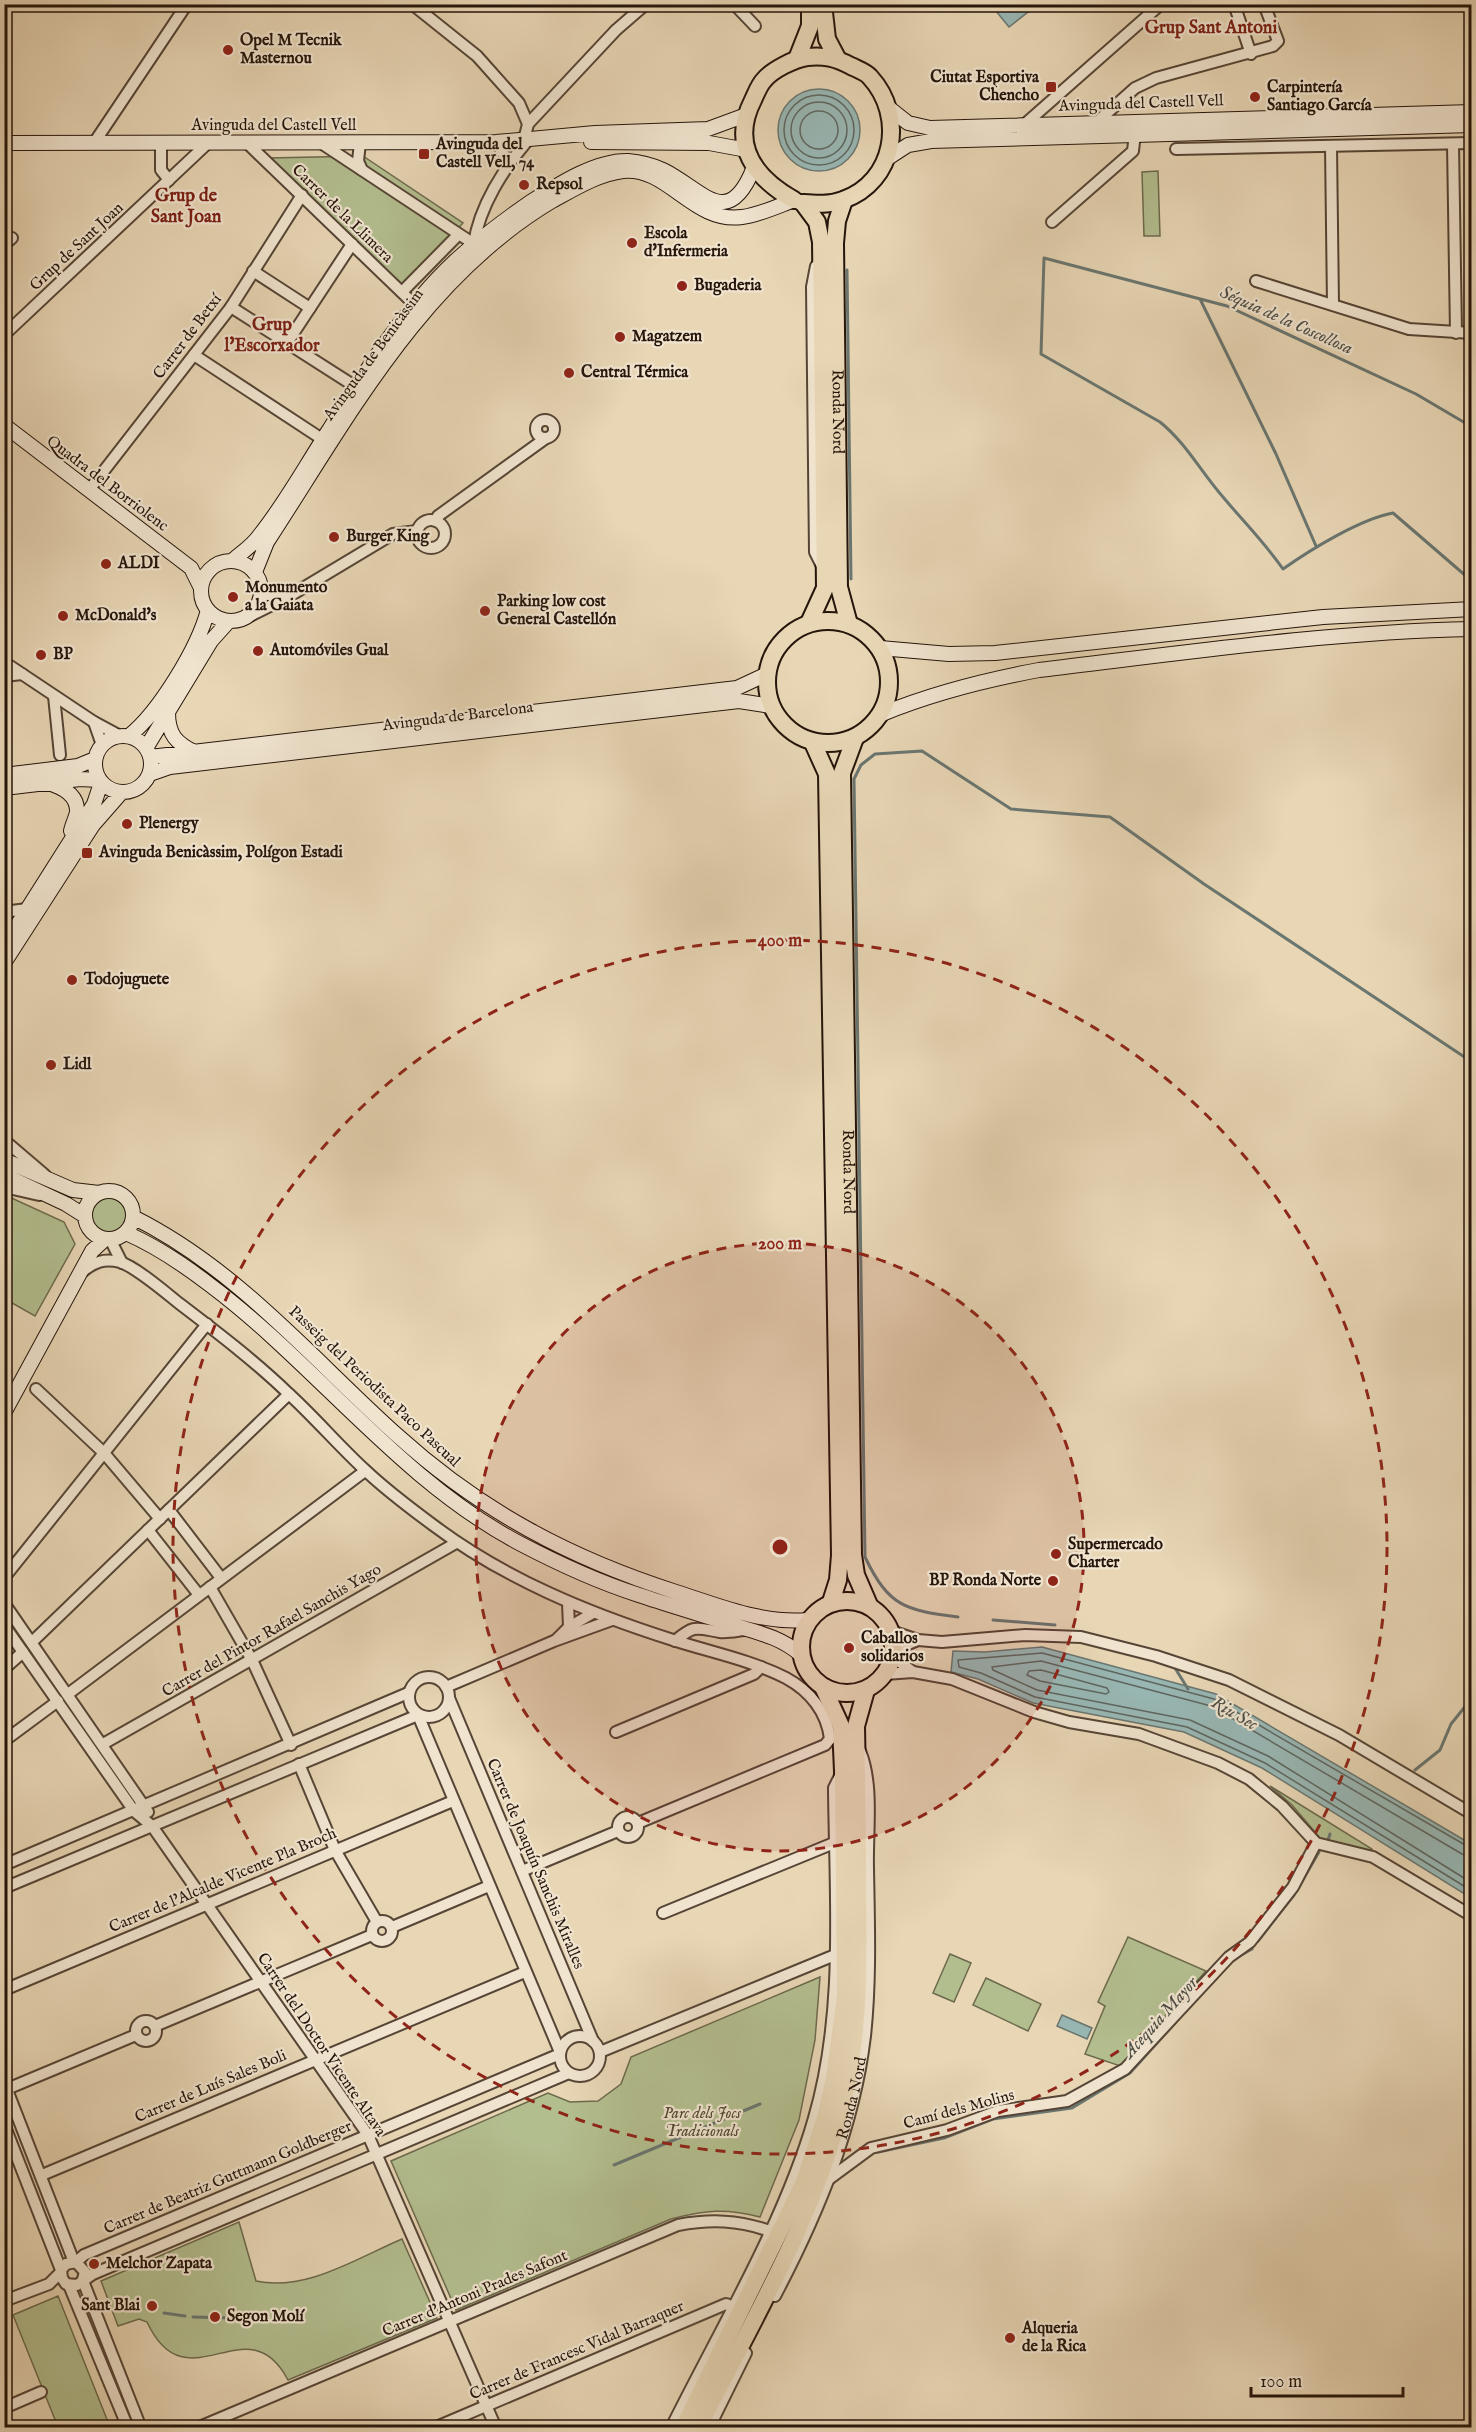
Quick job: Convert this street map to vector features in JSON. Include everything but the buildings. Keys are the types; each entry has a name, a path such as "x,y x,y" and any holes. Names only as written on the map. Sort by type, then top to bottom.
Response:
{"main road":[{"path":"813,5 837,58"},
{"path":"797,59 809,32 813,5"},
{"path":"817,56 837,58 869,76 889,108 893,133 888,158 870,184 844,200 824,205 798,202 771,188 754,167 747,150 746,115 764,80 797,59 817,56"},
{"name":"Avinguda del Castell Vell","path":"889,108 908,123 930,128 1472,112"},
{"name":"Avinguda del Castell Vell","path":"4,143 496,142 595,133 708,129 746,115"},
{"name":"Avinguda del Castell Vell","path":"888,158 908,145 931,141 1135,133 1472,125"},
{"name":"Avinguda del Castell Vell","path":"544,139 556,142 709,142 747,150"},
{"name":"Avinguda de Benicàssim","path":"232,561 259,537 356,387 416,306 452,263 474,244 530,203 605,164 626,161 648,164 665,171 699,196 716,201 732,200 741,194 754,167"},
{"name":"Avinguda de Benicàssim","path":"255,573 267,542 407,332 460,270 481,251 533,213 583,184 625,171 659,179 691,204 713,214 742,218 798,202"},
{"name":"Ronda Nord","path":"844,200 837,221 835,243 836,348 839,588 849,624"},
{"name":"Ronda Nord","path":"798,202 816,222 821,242 825,588 809,623"},
{"name":"Quadra del Borriolenc","path":"4,425 191,568 201,588"},
{"path":"191,568 212,568 232,561 243,564 255,573 261,594 257,608 244,619 228,621 217,618 208,610 202,600 201,588 205,576 212,568"},
{"path":"880,648 950,654 995,654 1323,617 1472,609"},
{"path":"6,942 94,804 100,781 95,759 102,745 146,723 201,636 208,610"},
{"path":"829,620 849,624 864,632 880,648 889,668 890,689 882,714 869,729 855,738 837,744 813,742 799,737 783,724 771,706 767,689 767,674 773,655 786,637 809,623 829,620"},
{"path":"4,788 47,783 100,781 111,790 121,793 137,789 150,774 148,752 168,711 210,641 228,621"},
{"path":"882,714 926,696 992,678 1039,670 1325,637 1403,630 1472,629"},
{"name":"Avinguda de Barcelona","path":"148,752 196,753 737,688 767,674"},
{"name":"Avinguda de Barcelona","path":"150,774 170,767 739,700 771,706"},
{"path":"168,711 168,727 173,738 196,753"},
{"path":"124,736 148,752"},
{"name":"Ronda Nord","path":"855,738 842,773 853,1555 856,1575 869,1605"},
{"name":"Ronda Nord","path":"813,742 827,774 828,786 840,1555 838,1580 831,1602"},
{"path":"4,775 78,766 95,759"},
{"path":"47,783 63,788 74,799 77,813 70,839"},
{"path":"4,963 93,825 121,793"},
{"path":"4,1160 73,1190 99,1193 112,1191 123,1195 131,1205 134,1217 115,1237 92,1251 4,1413"},
{"path":"4,1175 51,1196 85,1216"},
{"path":"92,1251 90,1230 85,1216 88,1202 99,1193"},
{"name":"Passeig del Periodista Paco Pascual","path":"134,1217 195,1255 240,1289 313,1353 431,1465 467,1493 525,1529 573,1554 641,1581 778,1622 808,1620"},
{"path":"90,1230 115,1237"},
{"name":"Passeig del Periodista Paco Pascual","path":"115,1237 186,1267 230,1300 303,1364 386,1446 459,1505 516,1542 566,1567 636,1594 748,1630 774,1636 800,1653"},
{"path":"850,1600 869,1605 883,1616 891,1631 893,1654 885,1674 866,1690 846,1694 823,1687 809,1675 800,1653 801,1635 808,1620 831,1602 850,1600"},
{"name":"Ronda Nord","path":"683,2427 804,2182 825,2118 838,2057 845,1996 843,1771 840,1726 823,1687"},
{"name":"Ronda Nord","path":"698,2427 787,2251 816,2187 846,2088 854,2036 859,1963 856,1726 866,1690"}],"street":[{"path":"94,143 187,4"},
{"path":"321,144 474,244 476,229 506,167 526,140 528,124 519,103 477,56 412,4"},
{"path":"528,124 616,30 646,4"},
{"path":"734,4 755,26"},
{"path":"1025,124 1161,4"},
{"path":"1234,4 1251,54"},
{"path":"1098,122 1135,88 1156,78 1251,54 1273,46 1278,41 1264,4"},
{"path":"1211,131 1212,148"},
{"path":"1052,222 1133,151 1135,133"},
{"path":"161,142 161,170 169,180"},
{"name":"Grup de Sant Joan","path":"4,335 209,142"},
{"path":"496,142 506,167"},
{"name":"Carrer de la Llimera","path":"247,143 416,306"},
{"path":"360,143 358,161 362,170"},
{"path":"1176,149 1472,143"},
{"path":"1453,144 1456,333"},
{"path":"1330,146 1333,305"},
{"name":"Carrer de Betxí","path":"89,490 231,307 302,195"},
{"name":"Avinguda de Benicàssim","path":"402,292 459,236"},
{"path":"287,343 352,244"},
{"path":"253,271 310,308"},
{"path":"1256,281 1409,329 1472,333"},
{"path":"231,307 356,387"},
{"path":"194,355 322,439"},
{"path":"436,521 438,516 528,450 541,436"},
{"path":"436,521 445,533 440,545 425,547 418,541 417,531 421,524 436,521"},
{"path":"244,619 288,597 393,534 417,531"},
{"path":"261,594 288,597"},
{"path":"4,662 94,722 124,736"},
{"path":"4,676 22,674"},
{"path":"54,696 60,755"},
{"path":"94,722 102,745"},
{"path":"4,912 27,909"},
{"path":"4,1140 52,1181"},
{"path":"4,1187 51,1196"},
{"path":"115,1237 122,1263"},
{"path":"79,1275 94,1263 104,1260 122,1263 207,1324 289,1394 365,1471 456,1543 499,1569 593,1613 675,1641 761,1666 788,1679 807,1693 818,1706 829,1726 830,1739 825,1745 638,1823 627,1816 619,1822 618,1831 522,1871"},
{"path":"4,1578 207,1324"},
{"path":"36,1389 104,1453 160,1519"},
{"path":"32,1642 289,1394"},
{"path":"68,1694 365,1471"},
{"path":"169,1510 221,1578"},
{"path":"148,1530 199,1595"},
{"name":"Carrer del Pintor Rafael Sanchis Yago","path":"103,1744 456,1543"},
{"path":"210,1587 252,1660 291,1745"},
{"name":"Carrer del Doctor Vicente Altava","path":"4,1603 146,1806 152,1826"},
{"path":"568,1603 569,1627"},
{"path":"554,1641 569,1627 593,1613"},
{"path":"586,1630 593,1613"},
{"path":"448,1693 554,1641 612,1620"},
{"name":"Carrer del Doctor Vicente Altava","path":"4,1625 134,1811 152,1826 368,2135 496,2427"},
{"name":"Passeig del Periodista Paco Pascual","path":"675,1641 688,1630 698,1627 722,1633 748,1630"},
{"path":"891,1631 918,1640 966,1642 1025,1635 1081,1637 1156,1656 1229,1680 1340,1735 1471,1814"},
{"path":"913,1672 893,1654 918,1640"},
{"path":"4,1670 23,1652"},
{"path":"616,1732 754,1674 761,1666"},
{"path":"885,1674 913,1672 952,1679 1034,1712 1069,1722 1139,1734 1218,1763 1249,1779 1282,1806 1316,1843 1373,1857 1472,1916"},
{"path":"4,1865 291,1745 408,1693 414,1683 425,1677 437,1679 448,1693"},
{"path":"408,1693 410,1706 418,1715 560,2053 561,2065 569,2073 580,2076 591,2073 598,2064 600,2052 593,2041 580,2036 567,2040 560,2053"},
{"path":"4,1888 418,1715 432,1718 444,1711 448,1693"},
{"name":"Carrer de Joaquín Sanchis Miralles","path":"448,1693 593,2041"},
{"path":"4,1741 58,1701"},
{"name":"Ronda Nord","path":"709,2427 796,2256 829,2179 849,2120 858,2079 868,1995 866,1766 856,1742"},
{"path":"299,1764 335,1850 376,1922"},
{"name":"Ronda Nord","path":"670,2427 770,2231 794,2179 815,2117 831,2036 835,1955 834,1788 843,1771"},
{"name":"Carrer de l'Alcalde Vicente Pla Broch","path":"4,1990 453,1800"},
{"path":"663,1913 834,1843"},
{"name":"Camí dels Molins","path":"829,2179 872,2148 947,2130 998,2111 1067,2102 1125,2069 1229,1957 1250,1942 1293,1887 1316,1843"},
{"path":"392,1927 489,1886"},
{"path":"385,1921 392,1927 392,1934 387,1940 379,1941 372,1935 372,1928 376,1922 385,1921"},
{"path":"141,2427 83,2280 85,2272 75,2262 6,2085 136,2035 136,2026 142,2021 151,2022 155,2026 372,1935"},
{"path":"600,2052 835,1955"},
{"name":"Carrer de Luís Sales Boli","path":"42,2175 525,1972"},
{"name":"Carrer de Beatriz Guttmann Goldberger","path":"75,2262 84,2255 560,2053"},
{"path":"49,2283 77,2285 83,2280 569,2073"},
{"path":"4,2124 61,2271 128,2427"},
{"name":"Carrer d'Antoni Prades Safont","path":"197,2427 678,2225 705,2220 736,2221 770,2231"},
{"path":"4,2301 49,2283 66,2264 75,2262"},
{"name":"Carrer de Francesc Vidal Barraquer","path":"434,2427 726,2304 731,2306"},
{"path":"4,2408 41,2392"}],"green space":[{"path":"363,156 463,223 402,287 269,158"},
{"path":"1158,171 1160,236 1144,236 1142,172"},
{"path":"5,1195 64,1222 75,1244 35,1316 5,1299"},
{"path":"109,1198 121,1203 126,1215 121,1227 109,1232 97,1227 92,1215 97,1203"},
{"path":"1270,1786 1372,1849 1371,1852 1321,1839 1292,1805"},
{"path":"1128,1937 1206,1971 1120,2066 1085,2054 1105,2006 1098,2002"},
{"path":"950,1954 971,1963 954,2002 933,1993"},
{"name":"Parc dels Jocs Tradicionals","path":"820,1977 815,2040 799,2120 760,2217 737,2212 716,2211 671,2219 456,2310 391,2161 548,2093 570,2102 598,2101 621,2084 631,2057"},
{"path":"986,1978 1041,2004 1028,2031 973,2005"},
{"path":"239,2222 256,2281 275,2283 312,2278 349,2264 402,2239 437,2318 288,2380 272,2359 254,2350 236,2350 198,2358 180,2356 163,2346 147,2322 139,2319 118,2326 101,2281"},
{"path":"58,2296 110,2427 58,2427 13,2315"}],"water":[{"path":"991,5 1037,5 1009,27"},
{"path":"811,89 827,89 842,96 853,107 860,122 857,146 848,159 827,171 811,171 796,164 785,153 778,138 778,122 785,107 796,96"},
{"name":"Riu Sec","path":"1042,1647 1216,1694 1471,1844 1471,1898 1262,1768 1184,1732 1033,1703 978,1679 951,1672 953,1651 985,1652"},
{"path":"1062,2015 1092,2028 1087,2039 1057,2026"}],"waterway":[{"name":"Séquia de la Coscollosa","path":"1466,576 1393,513 1351,528 1283,569 1186,448 1160,422 1041,354 1044,258 1227,306 1416,394 1472,427"},
{"path":"847,270 851,579"},
{"path":"1200,299 1276,454 1316,546"},
{"path":"958,1617 924,1612 901,1603 882,1586 865,1557 854,779 861,765 875,754 922,751 1011,809 1110,817 1204,884 1472,1062"},
{"path":"993,1620 1055,1625"},
{"path":"1175,1668 1188,1689"},
{"name":"Acequia Mayor","path":"1415,1770 1440,1750 1451,1724 1472,1698"},
{"name":"Acequia Mayor","path":"1328,1840 1330,1834"},
{"name":"Acequia Mayor","path":"1258,1941 1294,1895 1319,1852"},
{"name":"Acequia Mayor","path":"1234,1959 1252,1949"},
{"name":"Acequia Mayor","path":"878,2152 944,2138 993,2119 1072,2108 1130,2073 1175,2023"},
{"path":"614,2165 760,2104"},
{"path":"164,2313 185,2316"},
{"path":"193,2317 230,2318"}],"place":[{"name":"Opel M Tecnik Masternou","path":"228,50"},
{"name":"Ciutat Esportiva Chencho","path":"1051,87"},
{"name":"Carpintería Santiago García","path":"1255,97"},
{"name":"Avinguda del Castell Vell, 74","path":"424,154"},
{"name":"Repsol","path":"524,185"},
{"name":"Escola d'Infermeria","path":"632,243"},
{"name":"Bugaderia","path":"682,286"},
{"name":"Magatzem","path":"620,337"},
{"name":"Central Térmica","path":"569,373"},
{"name":"Burger King","path":"334,537"},
{"name":"ALDI","path":"106,564"},
{"name":"Monumento a la Gaiata","path":"233,597"},
{"name":"Parking low cost General Castellón","path":"485,611"},
{"name":"McDonald's","path":"63,616"},
{"name":"Automóviles Gual","path":"258,651"},
{"name":"BP","path":"41,655"},
{"name":"Plenergy","path":"127,824"},
{"name":"Avinguda Benicàssim, Polígon Estadi","path":"87,853"},
{"name":"Todojuguete","path":"72,980"},
{"name":"Lidl","path":"51,1065"},
{"name":"Supermercado Charter","path":"1056,1554"},
{"name":"BP Ronda Norte","path":"1053,1581"},
{"name":"Caballos solidarios","path":"849,1648"},
{"name":"Melchor Zapata","path":"94,2264"},
{"name":"Sant Blai","path":"152,2306"},
{"name":"Segon Molí","path":"215,2317"},
{"name":"Alqueria de la Rica","path":"1010,2338"}],"district":[{"name":"Grup Sant Antoni","path":"1211,28"},
{"name":"Grup de Sant Joan","path":"186,206"},
{"name":"Grup l'Escorxador","path":"272,335"}]}
